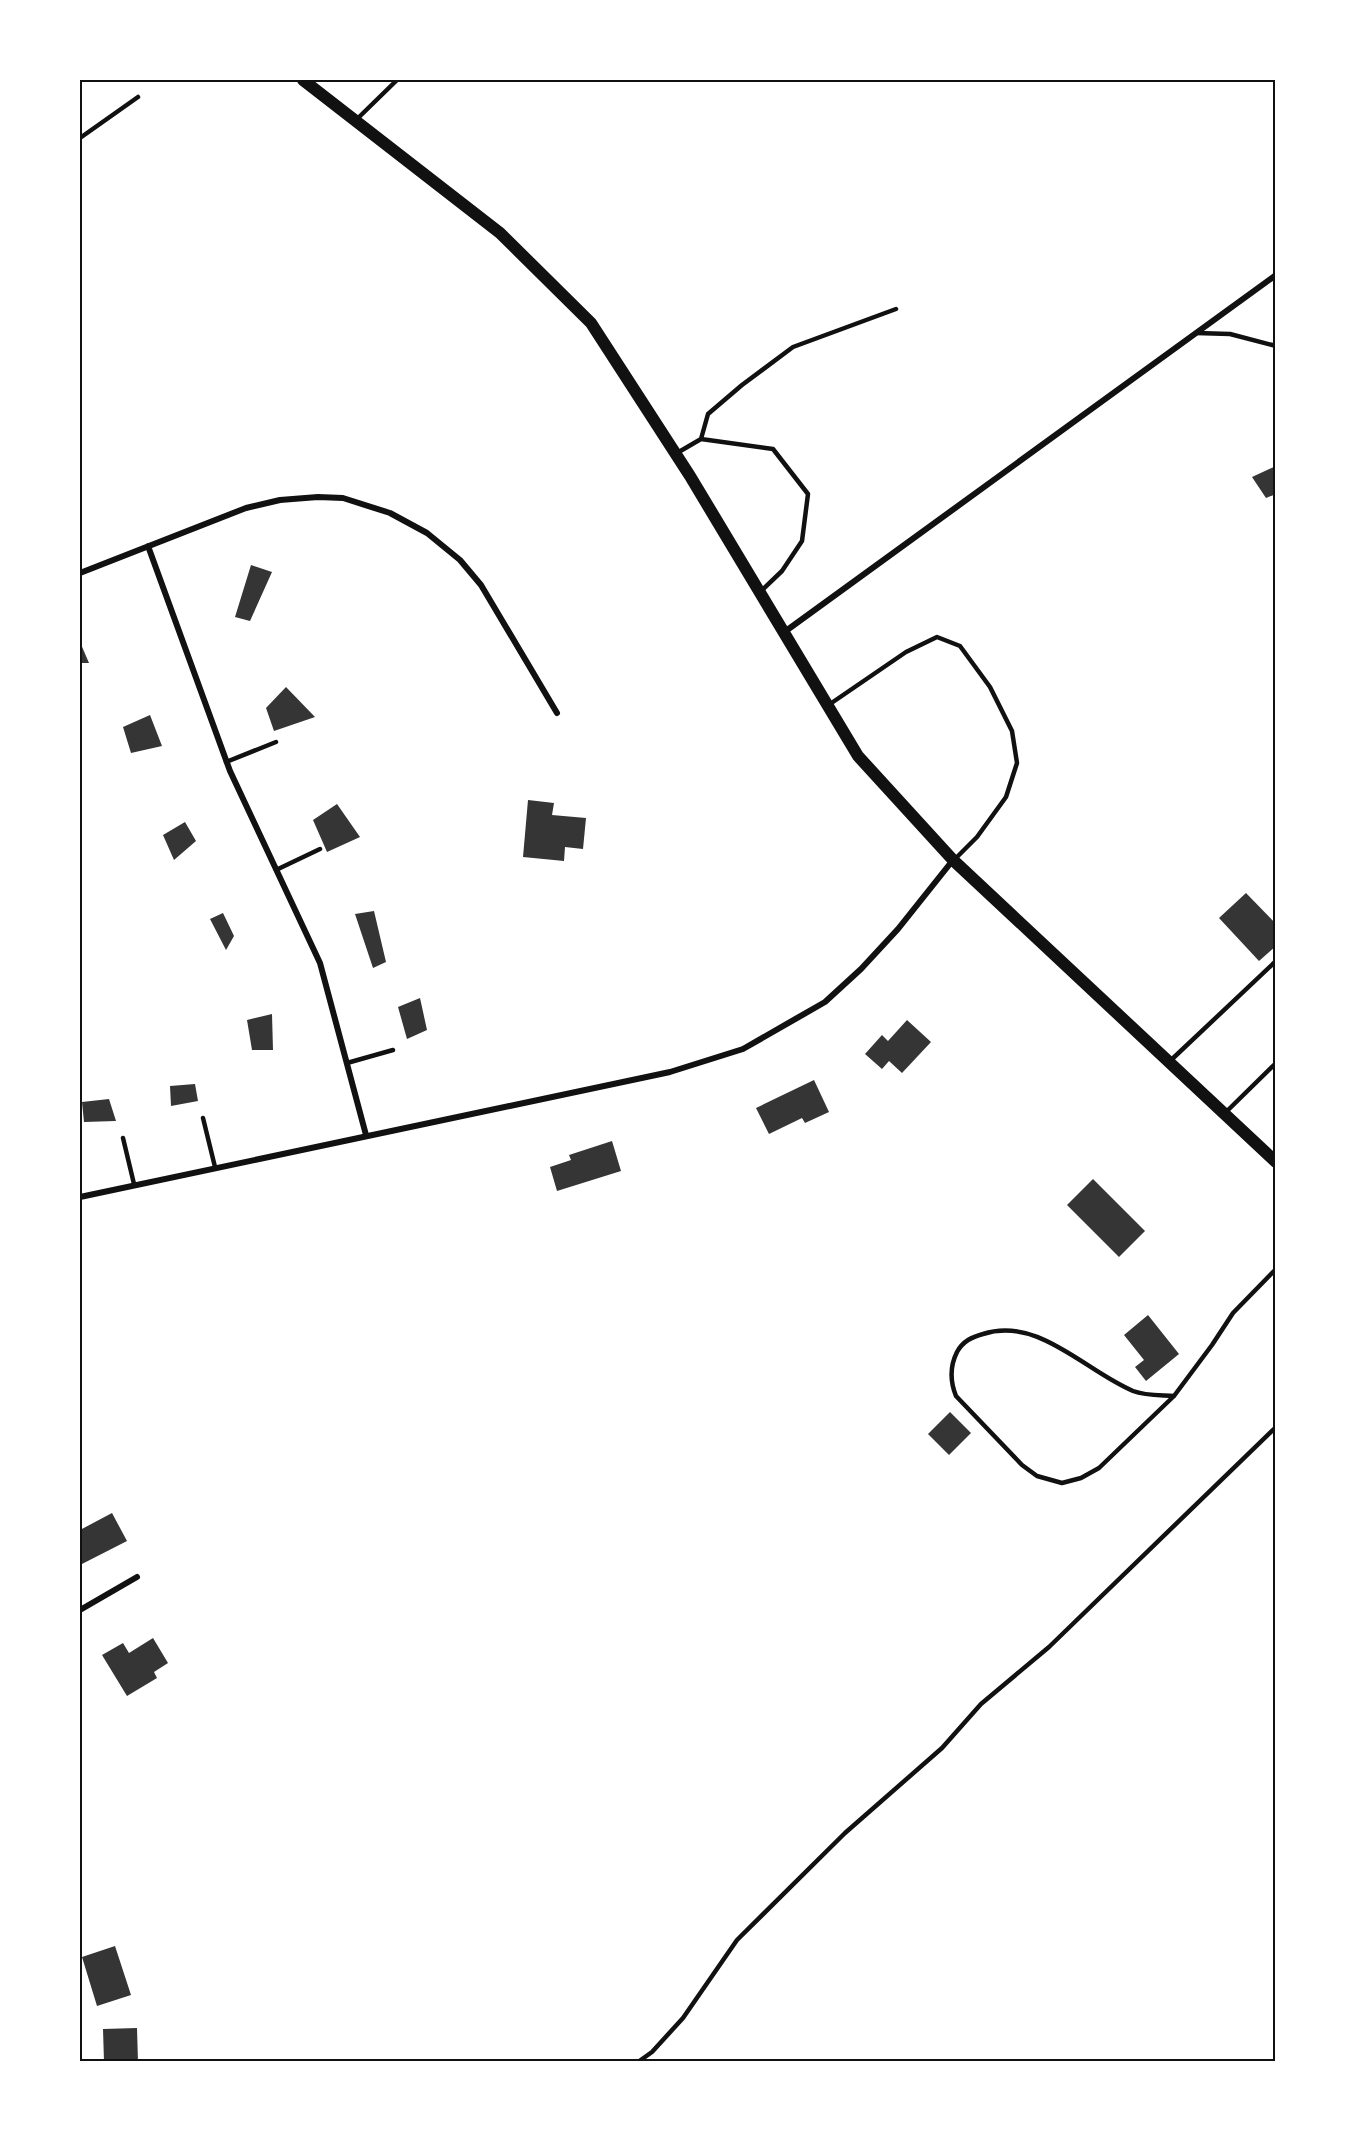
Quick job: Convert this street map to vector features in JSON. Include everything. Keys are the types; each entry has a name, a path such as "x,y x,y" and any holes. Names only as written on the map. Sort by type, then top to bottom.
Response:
{"main road":[{"path":"303,80 500,233 591,323 675,454 858,756 953,861 1275,1162"}],"street":[{"path":"783,633 1275,275"},
{"path":"80,573 246,508 280,500 343,498 390,513 428,533 460,560 481,585 557,714"},
{"path":"148,546 226,762 320,963 366,1135"},
{"path":"80,1197 366,1135 565,1096 670,1072 743,1049 825,1002 861,969 898,929 953,861"},
{"path":"80,1610 137,1577"}],"lane":[{"path":"356,121 397,80"},
{"path":"80,138 138,97"},
{"path":"700,439 708,414 793,347 896,309"},
{"path":"1196,333 1230,334 1275,346"},
{"path":"675,454 700,439 773,449 808,494 802,541 782,571 759,593"},
{"path":"827,705 906,652 937,637 960,646 990,687 1012,731 1017,763 1006,797 978,837 953,861"},
{"path":"226,762 276,742"},
{"path":"276,870 320,849"},
{"path":"1169,1063 1275,961"},
{"path":"347,1063 393,1050"},
{"path":"1224,1114 1275,1063"},
{"path":"202,1118 215,1167"},
{"path":"123,1138 134,1184"},
{"path":"1174,1396 1136,1392 1094,1370 1065,1350 1041,1338 1013,1329 992,1331 970,1338 960,1347 951,1370 952,1386 956,1396 1022,1466 1037,1476 1062,1483 1081,1478 1099,1468 1174,1396 1233,1313 1275,1269"},
{"path":"638,2061 652,2052 683,2018 736,1940 844,1833 942,1748 981,1704 1049,1647 1275,1427"}],"building":[{"path":"1276,466 1276,494 1266,498 1252,477"},
{"path":"251,565 272,572 250,621 235,617"},
{"path":"80,642 89,663 80,663"},
{"path":"286,687 315,717 274,731 266,708"},
{"path":"150,715 162,746 131,753 123,727"},
{"path":"528,800 554,803 552,815 586,818 583,849 565,847 564,861 523,857"},
{"path":"337,804 360,837 327,852 313,820"},
{"path":"185,822 196,841 174,860 163,835"},
{"path":"1246,893 1276,924 1276,946 1259,961 1219,918"},
{"path":"374,911 386,962 373,968 355,914"},
{"path":"223,913 234,936 226,950 210,919"},
{"path":"420,998 427,1030 407,1039 398,1007"},
{"path":"272,1014 273,1050 252,1050 247,1020"},
{"path":"907,1020 931,1042 902,1073 889,1061 882,1069 865,1054 882,1035 888,1041"},
{"path":"814,1080 829,1112 805,1123 802,1118 769,1134 756,1108"},
{"path":"195,1084 198,1101 171,1106 170,1086"},
{"path":"109,1099 116,1121 84,1122 82,1102"},
{"path":"612,1141 621,1171 557,1191 550,1167 571,1160 569,1155"},
{"path":"1093,1179 1145,1231 1119,1257 1067,1205"},
{"path":"1148,1315 1179,1354 1146,1381 1135,1367 1144,1360 1124,1335"},
{"path":"950,1412 971,1433 949,1455 928,1434"},
{"path":"112,1513 127,1541 80,1565 80,1530"},
{"path":"153,1638 168,1663 154,1672 157,1678 127,1696 102,1655 123,1643 129,1653"},
{"path":"115,1946 131,1995 97,2006 82,1957"},
{"path":"137,2028 138,2062 104,2062 103,2029"}]}
